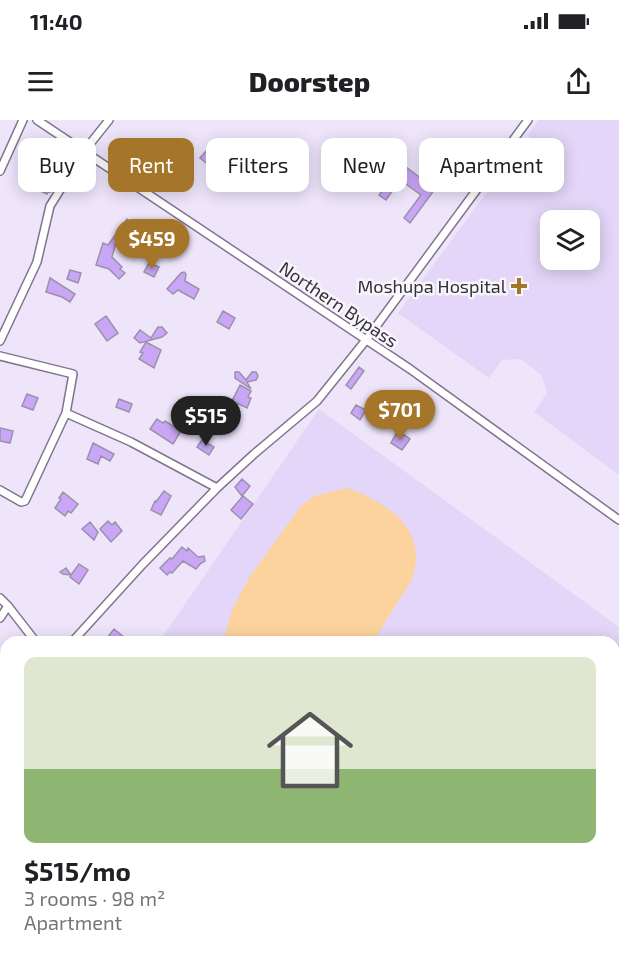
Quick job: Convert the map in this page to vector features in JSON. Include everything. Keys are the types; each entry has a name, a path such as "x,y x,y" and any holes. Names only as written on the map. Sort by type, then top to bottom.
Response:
{"street":[{"path":"0,171 23,120"},
{"name":"Northern Bypass","path":"37,120 66,138"},
{"path":"95,138 109,120"},
{"path":"77,636 217,488 254,454 312,407 366,340 528,120"},
{"name":"Northern Bypass","path":"96,157 410,369 619,520"},
{"path":"0,341 37,262 50,206 59,192"},
{"path":"0,356 73,374 66,413 25,501 21,502 0,490"},
{"path":"66,413 131,442 217,488"},
{"path":"0,598 31,636"},
{"path":"0,618 8,606"}],"shaded area":[{"name":"Moshupa Hospital","path":"539,120 619,120 619,475 534,412 547,393 542,376 521,359 502,360 489,378 398,313 487,192 564,192 564,138 530,138 528,134"},
{"path":"319,409 619,627 619,636 163,636"},
{"path":"347,488 390,510 409,532 415,546 416,561 411,581 377,636 225,636 232,610 249,578 301,506 314,496"}],"building":[{"path":"206,151 206,163 200,158"},
{"path":"407,168 419,177 419,192 433,192 410,223 404,218 421,195 407,185"},
{"path":"381,192 392,192 386,200 379,195"},
{"path":"127,219 138,228 135,232 138,234 131,244 127,241 122,248 116,243 112,257 125,273 119,279 109,269 96,265 103,243 108,245"},
{"path":"149,263 159,267 154,277 144,272"},
{"path":"70,270 81,273 78,283 67,279"},
{"path":"184,272 185,281 199,289 194,299 178,290 173,294 167,289"},
{"path":"50,278 75,294 70,302 46,292"},
{"path":"223,311 235,318 229,329 217,322"},
{"path":"106,316 118,333 107,341 95,324"},
{"path":"158,327 162,327 167,333 162,337 140,343 134,338 140,330 151,338"},
{"path":"146,342 161,350 154,368 139,359"},
{"path":"359,367 364,371 351,389 346,385"},
{"path":"235,372 239,372 246,380 252,372 256,372 258,376 256,380 247,382 251,389 235,378"},
{"path":"240,385 251,391 247,408 232,401"},
{"path":"27,394 38,398 33,410 22,406"},
{"path":"119,399 132,404 129,412 116,407"},
{"path":"356,405 366,410 360,420 351,413"},
{"path":"157,419 181,431 173,444 150,429"},
{"path":"0,428 13,431 10,443 0,441"},
{"path":"396,434 401,438 403,434 410,439 402,450 391,443"},
{"path":"202,440 214,447 209,455 197,447"},
{"path":"93,443 114,454 110,461 101,456 98,464 87,459"},
{"path":"242,479 250,486 242,496 235,487"},
{"path":"164,491 171,496 161,515 151,510"},
{"path":"63,492 78,504 71,513 68,511 65,516 55,508"},
{"path":"243,496 253,504 241,519 231,510"},
{"path":"108,521 112,525 115,522 122,531 111,542 100,529"},
{"path":"90,522 98,532 94,540 82,529"},
{"path":"182,547 187,551 188,548 198,557 204,556 205,561 196,569 183,561 167,575 160,568"},
{"path":"79,564 88,570 79,584 70,577"},
{"path":"66,568 71,575 63,574 60,572"},
{"path":"114,629 123,636 109,636"}],"place":[{"name":"Moshupa Hospital","path":"519,286"}]}
